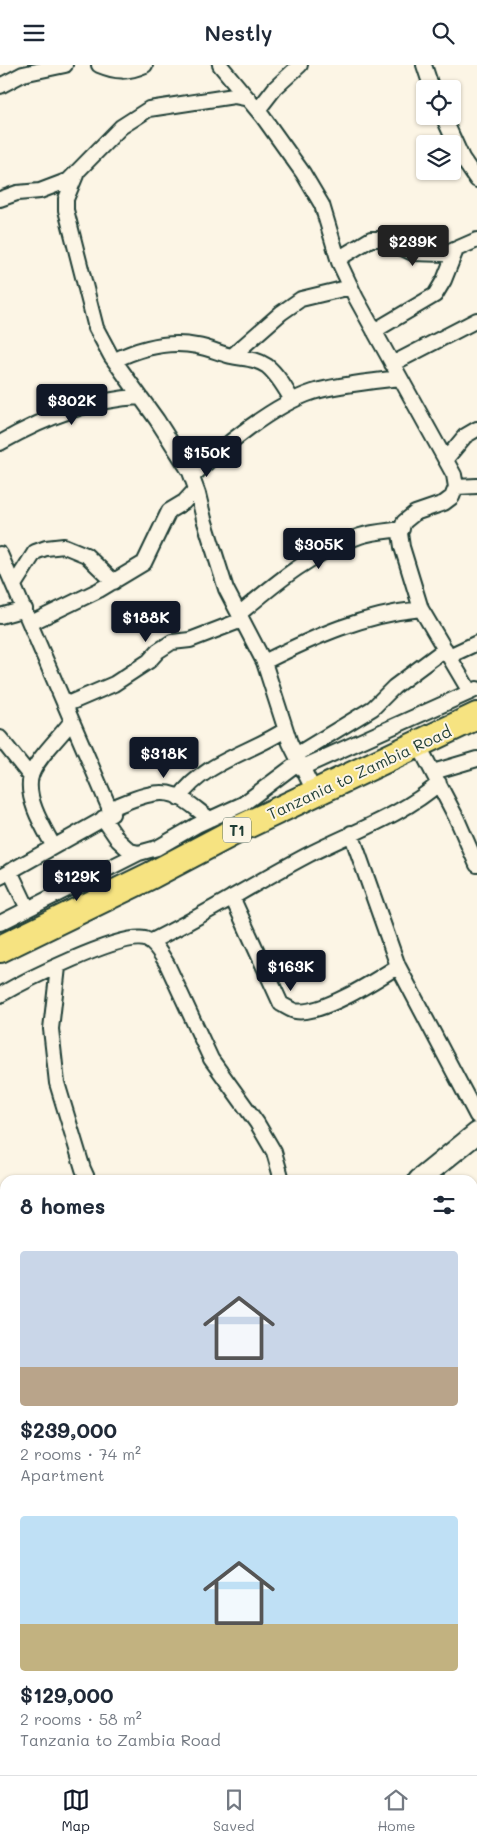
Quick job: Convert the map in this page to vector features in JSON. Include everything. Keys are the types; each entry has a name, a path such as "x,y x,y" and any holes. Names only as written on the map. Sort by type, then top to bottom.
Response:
{"highway":[{"name":"Tanzania to Zambia Road","path":"0,949 418,744 475,699"}],"street":[{"path":"0,86 23,74 65,65"},
{"path":"98,65 116,72 127,71 145,65"},
{"path":"220,65 254,105 303,173 322,205 338,259 351,287 400,379 446,459 454,475 456,487 452,497 444,503 415,513 404,522 402,547 421,609 475,699 298,762"},
{"path":"254,105 300,65"},
{"path":"424,65 429,80"},
{"path":"254,105 234,96 149,109 121,127 76,175 66,199 66,211 96,328 114,360 140,397 194,483 226,589 264,662 284,730 298,762 315,793"},
{"path":"447,125 462,157 476,175"},
{"path":"2,196 40,191 76,175"},
{"path":"338,259 371,239 383,239 413,253 445,254 477,240"},
{"path":"374,331 434,295 444,280 456,250"},
{"path":"232,356 281,313 302,299 351,287"},
{"path":"392,364 477,320"},
{"path":"114,360 141,350 167,344 196,346 232,356 254,358 268,367 279,379 292,400"},
{"path":"31,623 114,582 144,563 169,511 184,502 194,483 234,439 292,400 315,391 400,379"},
{"path":"0,443 18,433 82,407 118,397 140,397"},
{"path":"446,459 465,436 477,429"},
{"path":"456,487 477,486"},
{"path":"65,705 114,684 149,661 158,651 172,642 190,640 241,617 282,578 322,551 361,535 402,529"},
{"path":"14,585 34,552 46,548 64,546 86,555 114,582"},
{"path":"0,554 65,705 118,840 130,851 139,853"},
{"path":"0,630 1,616 25,609"},
{"path":"264,662 314,637 372,616 421,609"},
{"path":"0,923 139,853 157,848 243,803 374,708 394,687 447,653 477,643"},
{"path":"53,845 40,823 33,802 31,777 35,768 71,723"},
{"path":"179,798 196,777 284,730"},
{"path":"0,738 31,777"},
{"path":"418,744 475,857"},
{"path":"150,942 351,833 404,808 426,795 436,778 477,759"},
{"path":"28,909 5,874 106,813 161,793 179,798 210,819"},
{"path":"351,833 398,966 477,1116"},
{"path":"232,897 281,1004 295,1011 308,1011 362,989 398,966"},
{"path":"0,995 29,978 133,938 150,942 159,950 167,965 211,1059 257,1123 274,1152 281,1175"},
{"path":"58,967 51,1029 57,1083 86,1175"},
{"path":"425,1175 477,1133"}]}
